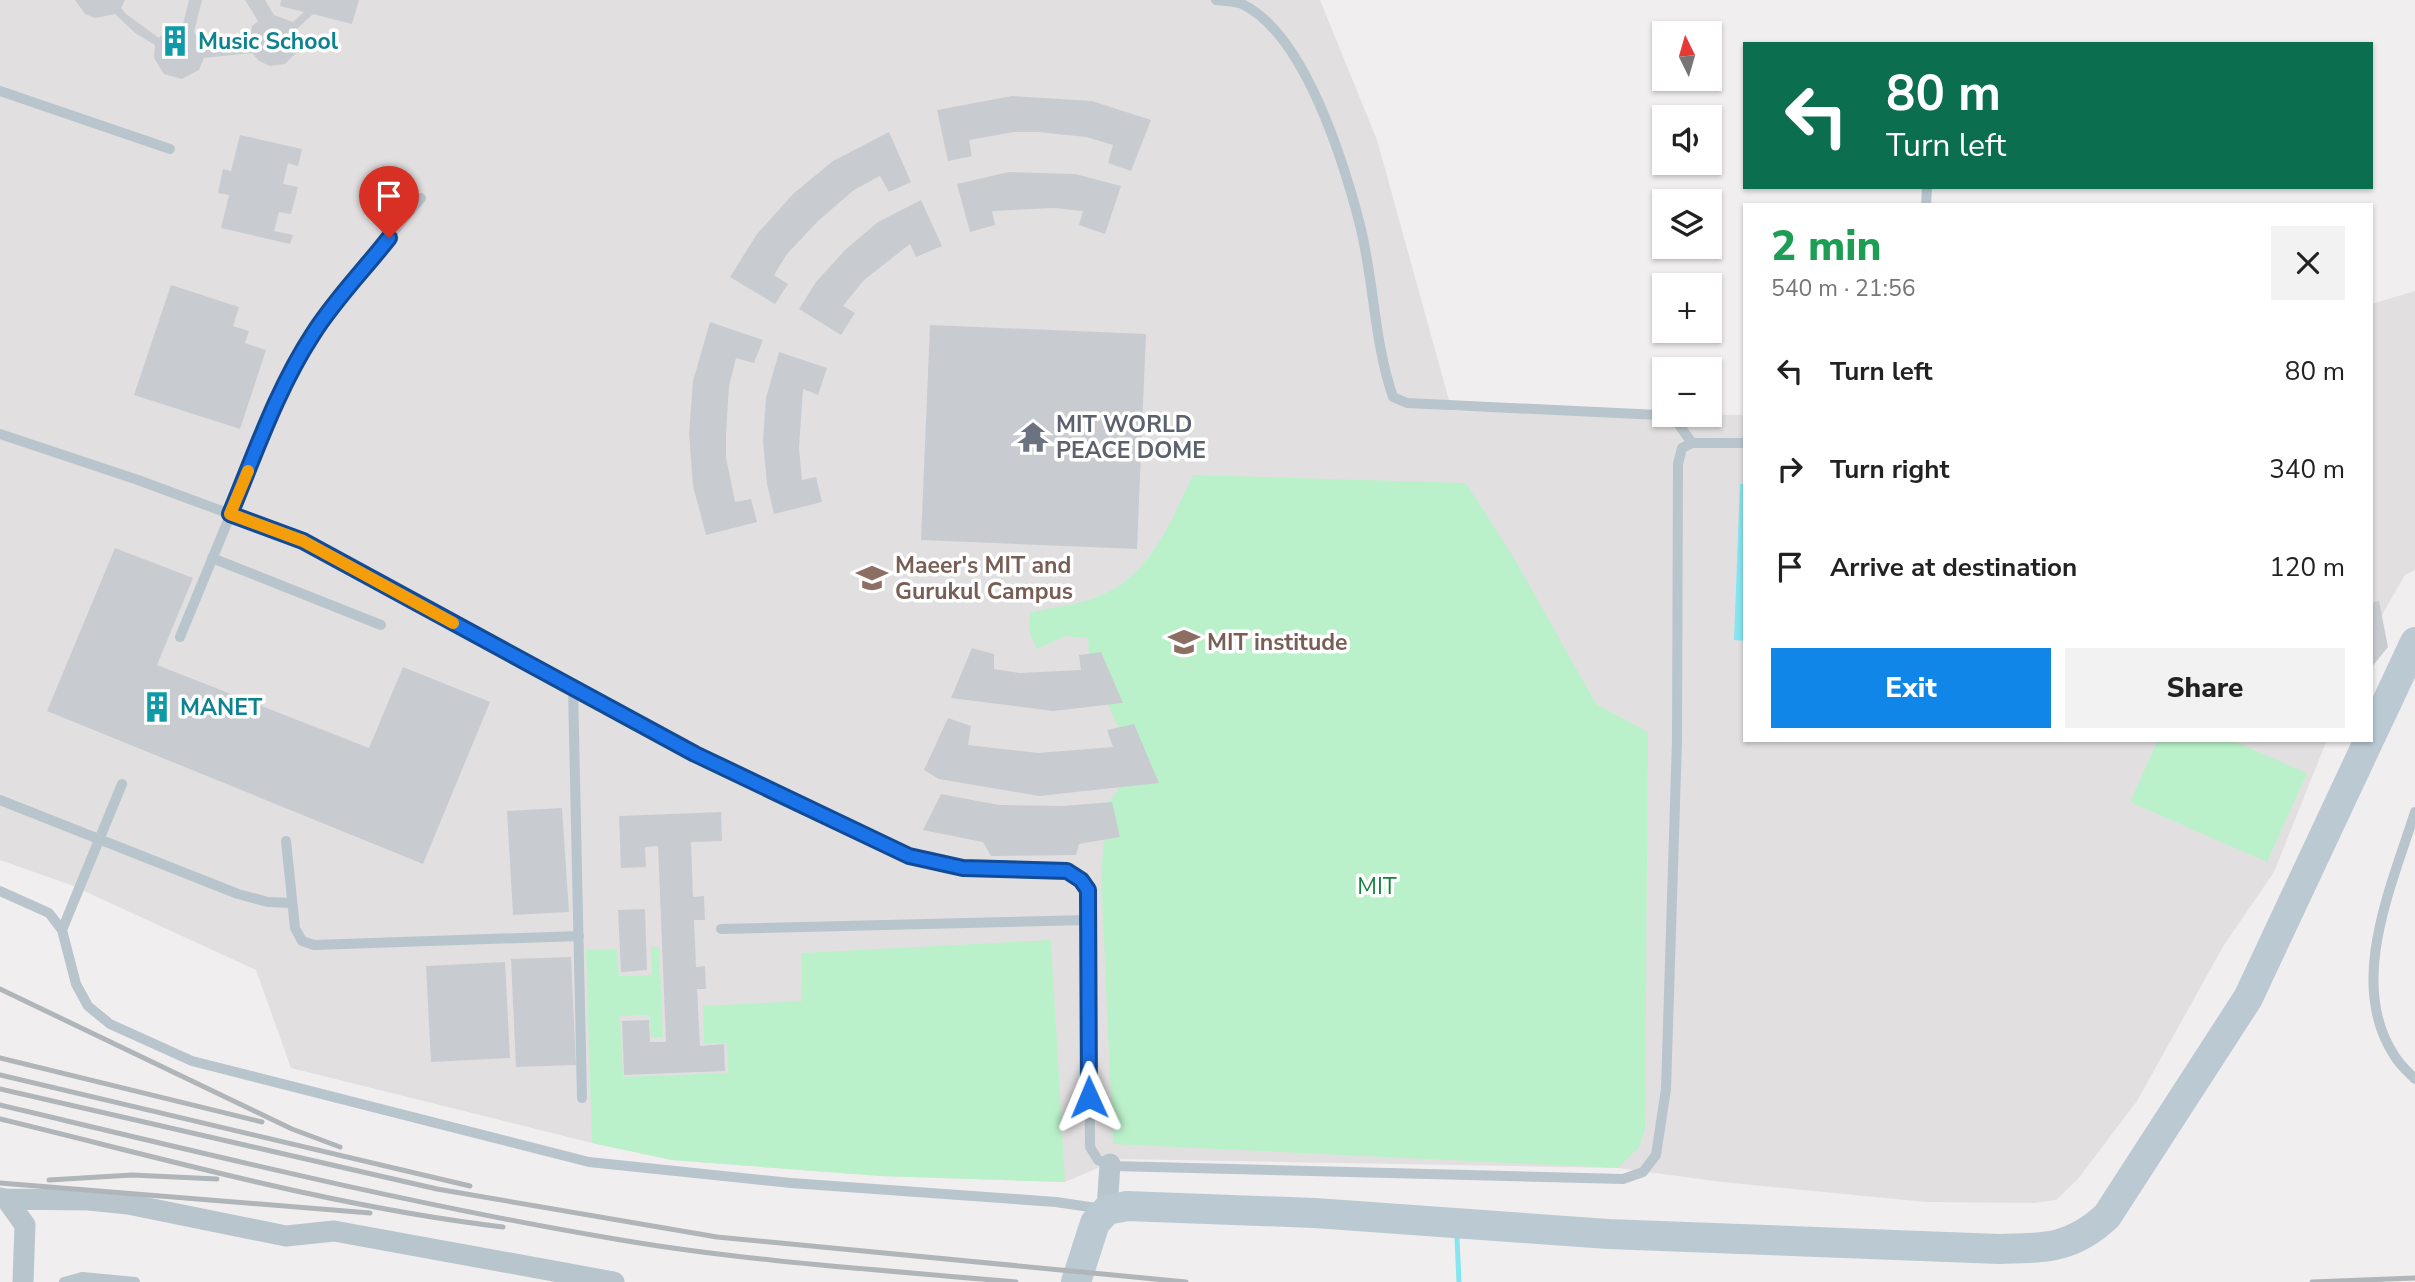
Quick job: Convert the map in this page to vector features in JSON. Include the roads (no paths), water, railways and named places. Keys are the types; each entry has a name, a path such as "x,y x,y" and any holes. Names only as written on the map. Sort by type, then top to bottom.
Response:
{"street":[{"path":"2373,732 2415,642"},
{"path":"1076,1282 1095,1223 1107,1210 1127,1206 1174,1205 1608,1234 1999,1249 2048,1248 2071,1242 2093,1229 2107,1216 2248,998 2368,742"},
{"path":"1107,1210 1110,1164"},
{"path":"3,1198 25,1225 23,1282"},
{"path":"3,1198 89,1200 128,1204 286,1236 334,1231 614,1282"}],"lane":[{"path":"1216,0 1242,4 1268,25 1286,45 1325,113 1360,225 1394,397 1407,403 1660,415 1677,422 1692,443"},
{"path":"0,91 170,149"},
{"path":"180,637 274,410 311,337 332,306 421,198"},
{"path":"0,434 303,541 695,754 909,856 963,868 1067,871 1081,880 1088,890 1090,1147 1098,1160 1110,1164 1623,1179 1643,1172 1656,1155 1666,1089 1677,740 1678,464 1682,448 1692,443 1743,443"},
{"path":"212,558 382,625"},
{"path":"573,688 582,1098"},
{"path":"62,930 122,784"},
{"path":"0,800 238,894 268,902 292,903"},
{"path":"2415,812 2387,901 2372,971 2376,1013 2393,1055 2415,1079"},
{"path":"286,841 295,928 302,942 314,945 579,936"},
{"path":"0,891 49,913 62,930 76,984 88,1006 110,1024 192,1061 350,1104 589,1163 791,1183 1056,1202 1107,1210"},
{"path":"721,929 1088,920"},
{"path":"64,1282 82,1278 135,1282"}],"water":[{"path":"1740,484 1743,484 1743,641 1734,640"}],"waterway":[{"path":"1457,1238 1459,1282"}],"railway":[{"path":"0,989 292,1129 340,1147"},
{"path":"0,1058 262,1122"},
{"path":"0,1075 470,1186"},
{"path":"0,1089 437,1189 717,1237 1186,1282"},
{"path":"0,1105 387,1195 621,1240 769,1260 1016,1282"},
{"path":"0,1119 313,1195 503,1227"},
{"path":"49,1180 132,1175 217,1179"},
{"path":"0,1183 370,1213"},
{"path":"2312,1282 2415,1278"}],"place":[{"name":"Music School","path":"175,41"},
{"name":"MIT WORLD PEACE DOME","path":"1033,437"},
{"name":"Maeer's MIT and Gurukul Campus","path":"872,578"},
{"name":"MIT institude","path":"1184,642"},
{"name":"MANET","path":"157,707"}],"park label":[{"name":"MIT","path":"1377,886"}]}
